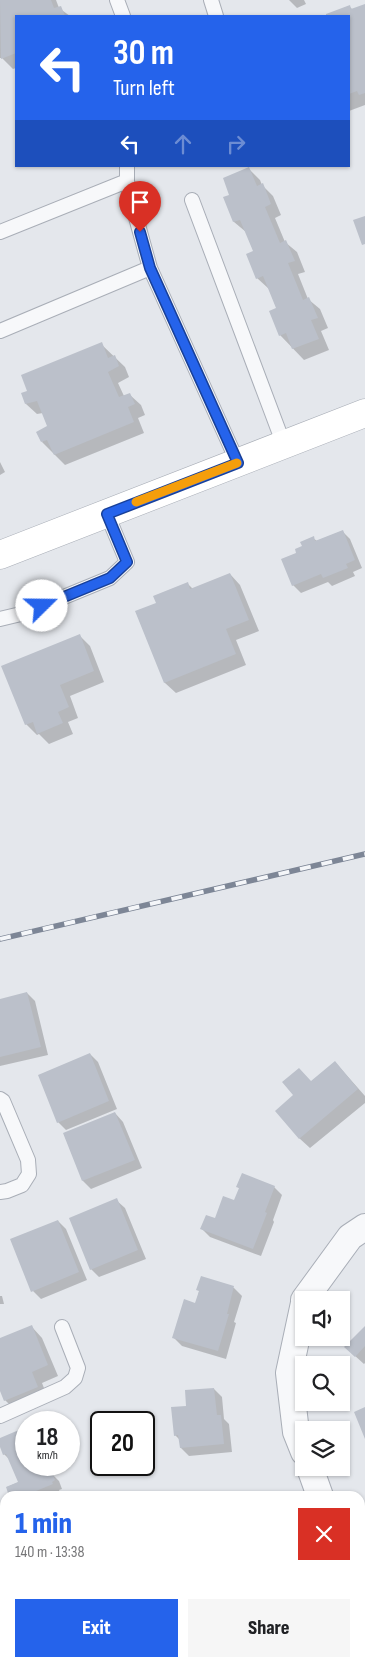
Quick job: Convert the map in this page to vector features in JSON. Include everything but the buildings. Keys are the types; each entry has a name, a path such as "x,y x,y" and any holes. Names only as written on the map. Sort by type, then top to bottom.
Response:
{"street":[{"path":"0,555 365,413"},
{"path":"312,1291 350,1237 365,1227"},
{"path":"295,1345 289,1373 295,1424"},
{"path":"313,1476 318,1491"}],"lane":[{"path":"117,0 123,15"},
{"path":"211,0 216,15"},
{"path":"127,167 127,181 150,268 238,463"},
{"path":"0,232 127,181"},
{"path":"192,200 284,445"},
{"path":"0,331 150,268"},
{"path":"0,620 25,613 110,578 127,562 107,514"},
{"path":"0,1099 3,1101 28,1160 29,1174 22,1185 0,1192"},
{"path":"0,1416 65,1387 75,1378 78,1368 62,1327"}],"railway":[{"path":"0,939 365,854"}],"slow traffic":[{"path":"136,502 237,463"}],"route":[{"path":"42,606 110,578 127,562 107,514 238,463 150,268 140,232"}]}
